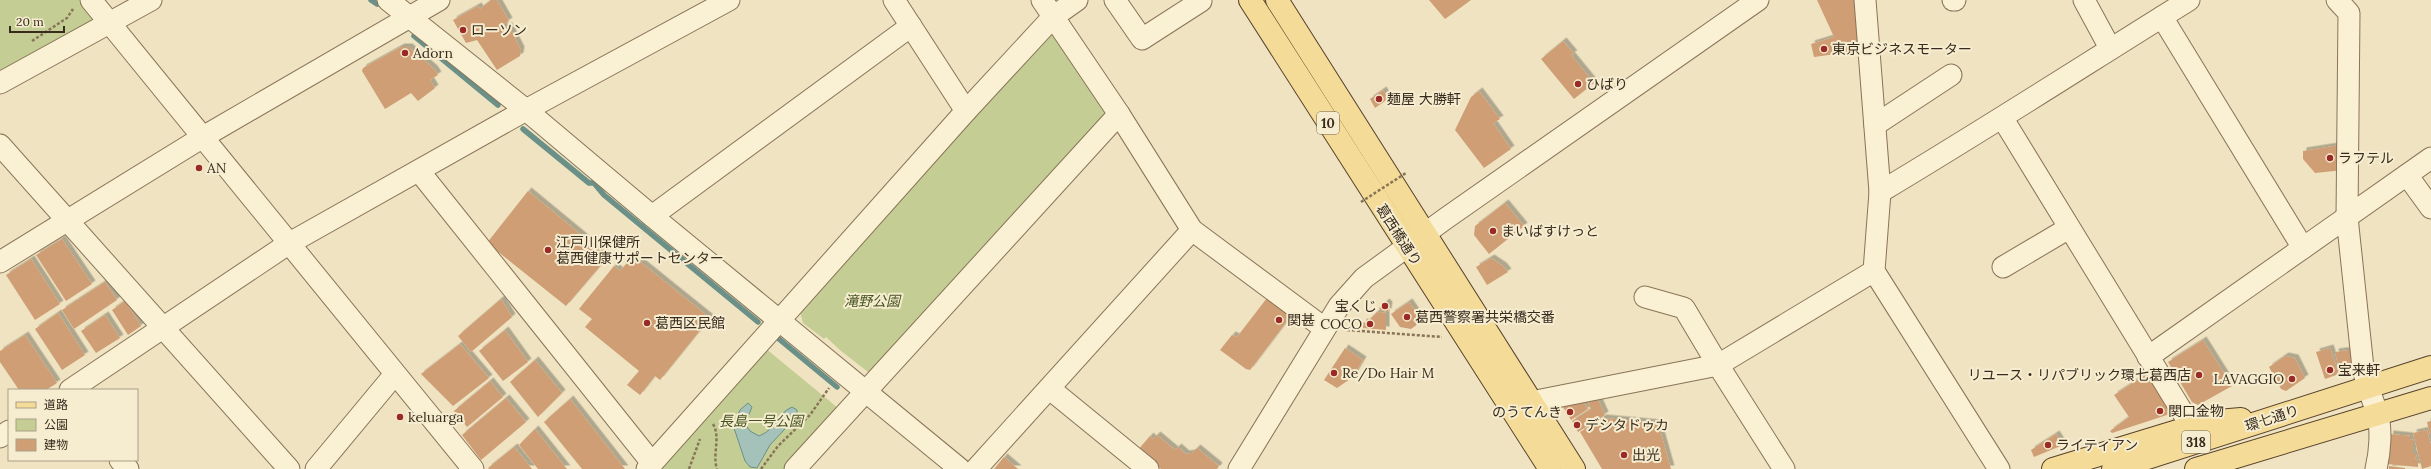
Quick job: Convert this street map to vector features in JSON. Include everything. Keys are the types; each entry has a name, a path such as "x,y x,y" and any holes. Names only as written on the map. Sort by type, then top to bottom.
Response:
{"main road":[{"name":"葛西橋通り","path":"1250,0 1416,241 1531,402 1574,469"},
{"name":"葛西橋通り","path":"1277,0 1550,469"},
{"name":"環七通り","path":"2113,469 2431,367"},
{"name":"環七通り","path":"2196,469 2431,398"},
{"path":"2053,469 2207,422 2280,416"},
{"name":"318","path":"2241,469 2284,443"}],"street":[{"path":"0,83 151,0"},
{"path":"388,0 526,110 652,216 960,469"},
{"path":"0,262 203,137 439,0"},
{"path":"894,0 966,111"},
{"path":"1042,0 1119,114 1192,230 1324,328"},
{"path":"419,172 650,466 779,319 966,111 1053,17 1077,0"},
{"path":"1115,0 1142,39 1201,1"},
{"path":"1239,469 1324,328 1339,306 1360,282 1758,0"},
{"path":"1865,0 1880,192 1874,271 1999,469"},
{"path":"2084,0 2110,48"},
{"path":"1880,192 2003,118 2110,48 2189,0"},
{"path":"2337,0 2349,13 2347,217 2367,387 2378,414 2380,433 2376,469"},
{"path":"71,389 288,244 419,172 526,110 725,1"},
{"path":"82,2 109,23 473,469"},
{"path":"2162,17 2303,248"},
{"path":"652,216 911,26"},
{"path":"1875,125 1951,75"},
{"path":"795,469 865,390 1119,114"},
{"path":"2003,118 2191,426"},
{"path":"0,145 289,469"},
{"path":"2148,357 2431,158"},
{"path":"2408,175 2431,208"},
{"path":"2003,267 2069,228"},
{"path":"976,469 1050,389 1192,230"},
{"path":"1531,402 1718,365 1874,271"},
{"path":"1645,297 1684,308 1778,467"},
{"path":"316,469 395,374"},
{"path":"1050,389 1148,469"},
{"path":"121,461 128,469"}],"path":[{"path":"29,43 67,18 82,2"},
{"path":"1361,202 1406,173"},
{"path":"1347,330 1447,338"},
{"path":"761,469 778,446 810,415 829,388"},
{"path":"702,406 716,429 715,462 717,469"}],"green space":[{"path":"0,0 83,0 95,14 90,22 0,78"},
{"name":"滝野公園","path":"1045,34 1058,35 1105,107 1103,118 1070,152 1066,159 872,375 841,351 826,337 824,339 803,323 800,312"},
{"name":"長島一号公園","path":"765,348 838,408 784,469 654,469"}],"water":[{"path":"748,403 752,407 745,424 750,431 759,436 770,430 787,410 792,407 797,410 797,416 770,445 757,468 750,467 745,461 733,425 740,410"}],"building":[{"path":"491,0 497,0 509,21 503,25 506,27 509,26 521,50 520,56 497,70 477,40 466,43 453,20 478,6 480,9"},
{"path":"1429,0 1471,0 1445,19"},
{"path":"1817,0 1859,0 1865,50 1814,57 1811,44 1834,37"},
{"path":"1563,41 1574,54 1571,55 1594,83 1574,99 1541,59"},
{"path":"401,47 409,47 434,69 438,75 430,80 435,88 418,101 411,93 385,109 362,71 363,68"},
{"name":"麺屋 大勝軒","path":"1383,90 1388,99 1375,108 1370,99"},
{"path":"1479,91 1500,119 1493,123 1511,149 1484,168 1455,130 1471,97"},
{"path":"2341,145 2344,170 2315,173 2303,159 2303,151"},
{"name":"江戸川保健所 葛西健康サポートセンター","path":"528,191 608,257 566,306 487,243"},
{"path":"1505,203 1524,226 1489,254 1474,235 1475,226"},
{"path":"62,239 92,284 66,301 36,255"},
{"name":"葛西区民館","path":"633,256 710,318 660,380 655,376 640,395 627,385 639,371 585,327 592,319 579,309 614,266 620,271"},
{"path":"1491,258 1503,266 1508,272 1487,285 1476,267"},
{"path":"31,259 60,304 35,320 6,275"},
{"path":"105,282 117,300 74,329 62,310"},
{"path":"1267,298 1291,316 1250,370 1246,369 1220,350 1232,335 1237,337"},
{"path":"501,299 512,317 471,352 458,336"},
{"path":"125,301 141,326 128,335 112,310"},
{"path":"1386,302 1389,305 1388,312 1379,308"},
{"name":"葛西警察署共栄橋交番","path":"1409,302 1422,321 1411,329 1400,327 1391,314"},
{"path":"1377,312 1386,313 1386,330 1363,328 1363,322 1366,323"},
{"path":"58,313 85,355 62,370 35,329"},
{"path":"105,315 120,338 96,353 81,331"},
{"path":"505,330 528,362 503,381 479,351"},
{"path":"25,335 57,383 48,389 18,389 0,362 0,351"},
{"path":"2203,340 2232,386 2198,405 2192,402 2168,362"},
{"path":"460,344 489,378 453,406 421,374"},
{"path":"1345,348 1363,360 1353,377 1337,388 1324,380"},
{"path":"2330,348 2339,374 2325,379 2316,352"},
{"path":"2350,350 2355,367 2340,372 2335,352"},
{"path":"2285,356 2295,358 2305,378 2286,391 2281,389 2269,367"},
{"path":"535,360 562,393 538,417 510,382"},
{"path":"2147,374 2173,413 2112,433 2110,431 2129,417 2114,395"},
{"path":"490,381 503,397 467,427 454,411"},
{"path":"1597,397 1605,415 1578,432 1572,421 1591,409 1588,403"},
{"path":"506,398 526,422 481,460 462,435"},
{"path":"570,399 625,469 582,469 544,422"},
{"path":"1583,401 1588,409 1571,420 1563,407 1569,402"},
{"path":"1603,418 1658,423 1671,469 1602,469 1580,432"},
{"path":"2431,421 2431,434 2430,434 2427,422"},
{"path":"535,429 567,469 538,469 519,445"},
{"path":"2427,430 2431,445 2431,466 2422,469 2413,433"},
{"path":"2056,434 2063,445 2034,457 2031,450"},
{"path":"2390,434 2410,436 2410,439 2413,440 2413,454 2417,454 2415,459 2418,460 2418,467 2387,464"},
{"path":"1157,435 1175,450 1178,447 1186,454 1192,453 1197,448 1219,466 1217,469 1161,469 1138,450 1150,436 1153,439"},
{"path":"514,447 532,469 488,468"},
{"path":"1004,457 1018,469 994,469"},
{"path":"2389,466 2405,468 2405,469 2389,469"}],"waterway":[{"path":"371,0 377,4"},
{"path":"414,36 498,105"},
{"path":"523,129 589,183 594,183 604,195 758,322"},
{"path":"779,339 837,387"}],"place":[{"name":"ローソン","path":"463,30"},
{"name":"東京ビジネスモーター","path":"1824,49"},
{"name":"Adorn","path":"405,53"},
{"name":"ひばり","path":"1578,84"},
{"name":"麺屋 大勝軒","path":"1379,99"},
{"name":"ラフテル","path":"2330,158"},
{"name":"AN","path":"199,168"},
{"name":"まいばすけっと","path":"1493,231"},
{"name":"江戸川保健所 葛西健康サポートセンター","path":"548,250"},
{"name":"宝くじ","path":"1385,306"},
{"name":"葛西警察署共栄橋交番","path":"1407,317"},
{"name":"関甚","path":"1279,320"},
{"name":"葛西区民館","path":"647,323"},
{"name":"COCO","path":"1370,324"},
{"name":"宝来軒","path":"2330,370"},
{"name":"Re/Do Hair M","path":"1334,373"},
{"name":"リユース・リパブリック環七葛西店","path":"2199,375"},
{"name":"LAVAGGIO","path":"2292,379"},
{"name":"関口金物","path":"2160,411"},
{"name":"のうてんき","path":"1570,412"},
{"name":"keluarga","path":"400,417"},
{"name":"デシタドゥカ","path":"1577,425"},
{"name":"ライティアン","path":"2048,445"},
{"name":"出光","path":"1624,455"}]}
